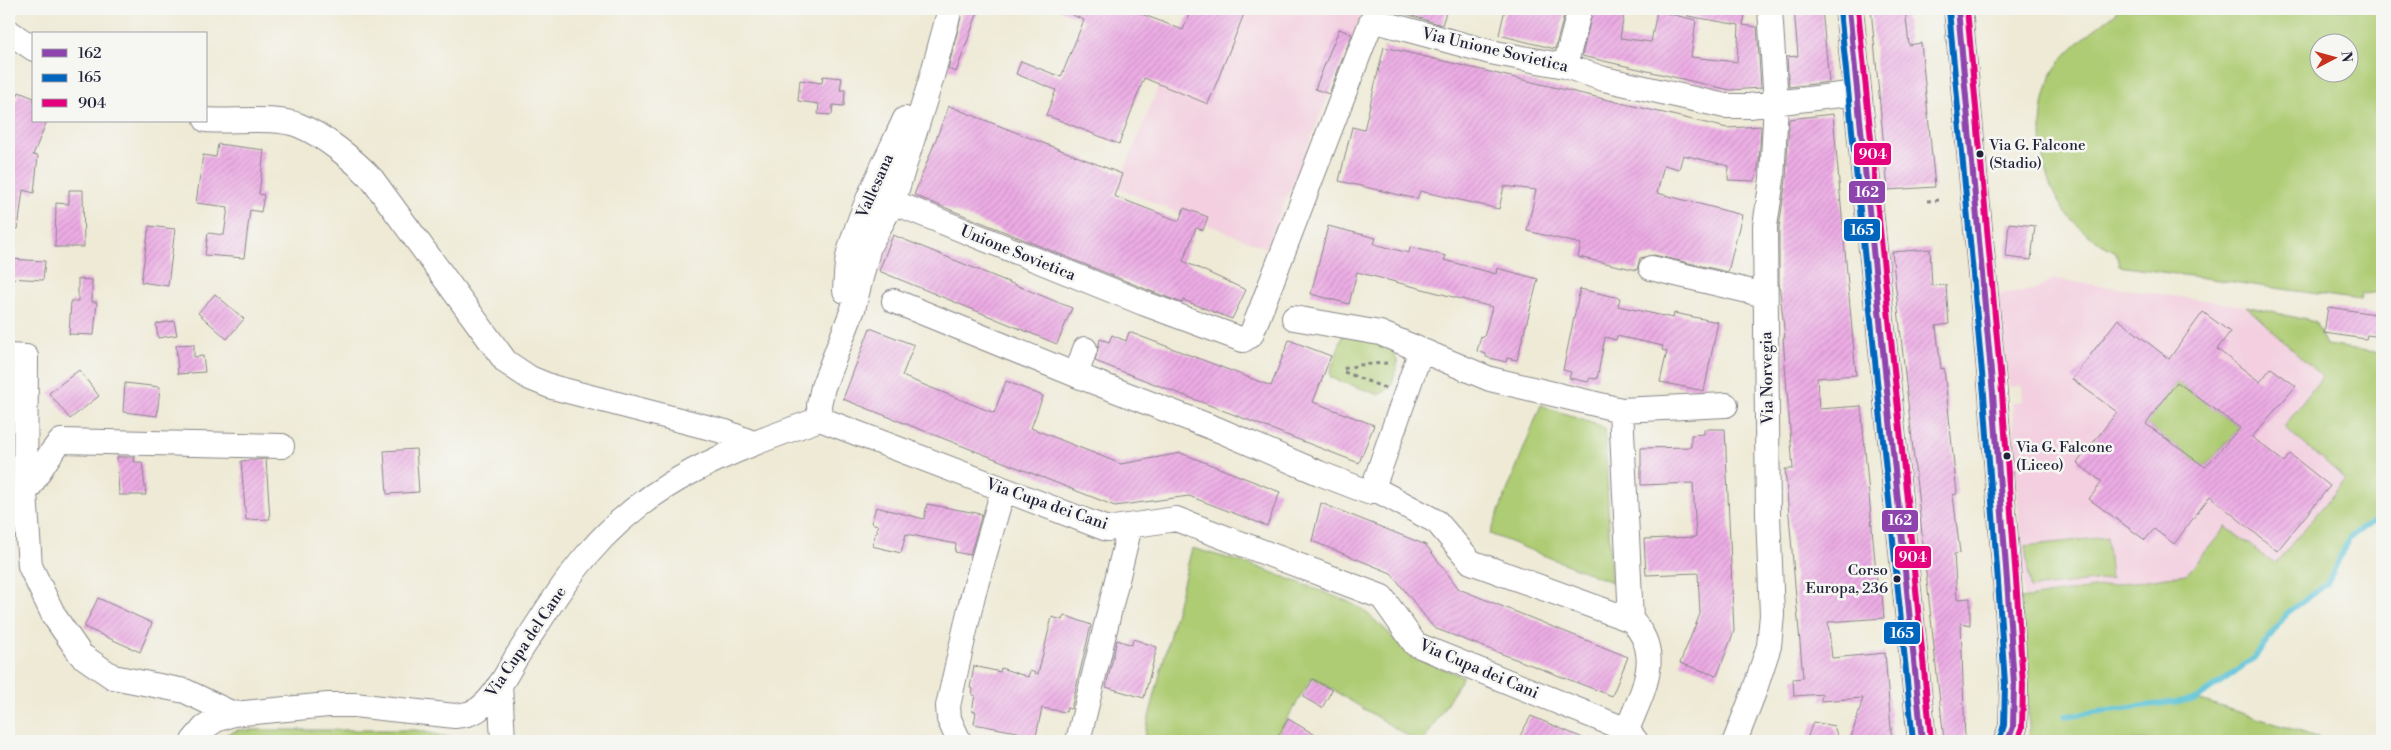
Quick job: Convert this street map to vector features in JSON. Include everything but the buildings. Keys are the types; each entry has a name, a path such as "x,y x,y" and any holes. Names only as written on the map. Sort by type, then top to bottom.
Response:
{"main road":[{"path":"1849,9 1922,741"},
{"path":"1958,9 1993,384 2014,684 2013,726 2008,741"}],"street":[{"path":"931,80 950,9"},
{"path":"1565,66 1580,9"},
{"name":"Via Norvegia","path":"1735,741 1769,646 1772,615 1768,515 1765,295 1765,226 1772,179 1776,103 1770,9"},
{"name":"Via Unione Sovietica","path":"1143,304 1243,340 1250,335 1372,20 1490,52 1565,66 1604,79 1725,106 1776,103 1857,93"},
{"path":"9,32 32,48"},
{"name":"Vallesana","path":"893,202 931,80"},
{"name":"Vallesana","path":"820,419 809,389 821,364 840,310 845,292 849,255 856,230 872,190 909,110 931,80"},
{"path":"208,120 282,122 297,125 356,162 372,179 506,362 530,378 552,387 726,432 753,443"},
{"path":"820,419 818,405 823,386 853,309 869,246 893,202"},
{"name":"Unione Sovietica","path":"893,202 1143,304"},
{"path":"1651,268 1765,295"},
{"path":"894,301 1076,375 1219,430 1368,492 1373,488 1422,350"},
{"path":"1294,318 1380,333 1490,379 1621,410 1726,405"},
{"path":"1076,375 1085,349"},
{"path":"9,356 26,357 25,493 30,566 54,616 81,656 113,677 185,690 233,714"},
{"path":"1621,410 1631,620"},
{"name":"Via Cupa del Cane","path":"193,741 204,728 216,720 233,714 336,705 379,707 455,716 468,714 480,708 500,684 570,575 611,528 656,491 684,475 753,443 820,419"},
{"name":"Via Cupa dei Cani","path":"820,419 1107,529 1176,519 1382,597 1415,644 1632,736"},
{"path":"25,493 37,478 48,454 61,441 282,446"},
{"path":"1373,488 1437,522 1471,562 1631,620 1642,631 1649,650 1649,672 1632,736"},
{"path":"959,741 948,719 948,706 973,595 1003,490"},
{"path":"1078,741 1130,526"},
{"path":"500,684 503,741"}],"path":[{"path":"1927,201 1940,200"},
{"path":"1385,388 1344,372 1343,368 1387,363"}],"shaded area":[{"path":"1190,9 1364,9 1266,248 1117,188"},
{"path":"2053,279 2246,306 2322,378 2284,427 2346,479 2275,565 2226,527 2187,574 2024,597 2012,403 2023,401 2022,386 2009,387 1998,294 2035,290"}],"green space":[{"path":"2117,9 2382,9 2382,292 2362,294 2360,300 2119,266 2116,252 2098,242 2069,217 2059,203 2045,170 2041,130 2044,99 2048,84 2054,70 2066,54 2116,13"},
{"path":"2246,306 2315,322 2326,345 2382,353 2382,515 2349,538 2329,582 2287,613 2254,658 2197,699 2330,741 2030,741 2020,599 2187,574 2226,527 2275,564 2346,479 2284,427 2322,377"},
{"path":"1343,334 1390,347 1398,362 1391,387 1380,395 1331,378 1330,373"},
{"path":"2177,382 2240,428 2205,467 2146,424"},
{"path":"1541,405 1605,428 1611,582 1490,534"},
{"path":"2107,537 2111,579 2030,588 2025,546"},
{"path":"1192,548 1255,566 1347,601 1362,609 1387,631 1411,657 1463,676 1424,741 1416,741 1312,677 1274,741 1143,741"},
{"path":"238,730 416,730 466,741 217,741 220,737"}],"waterway":[{"path":"2065,716 2197,699 2254,658 2287,613 2327,584 2349,538 2382,515"}],"transit line":[{"name":"162","path":"1849,9 1922,741"},
{"name":"904","path":"1858,9 1931,740"},
{"name":"162","path":"1958,9 1993,394 2008,594 2014,684 2013,727 2008,741"},
{"name":"904","path":"1967,9 2002,393 2017,593 2023,684 2022,728 2017,741"},
{"name":"165","path":"1840,10 1913,741"},
{"name":"165","path":"1949,10 1984,395 1999,595 2005,684 2004,725 2000,738"}],"place":[{"name":"Via G. Falcone (Stadio)","path":"1980,154"},
{"name":"Via G. Falcone (Liceo)","path":"2007,456"},
{"name":"Corso Europa, 236","path":"1897,579"}]}
